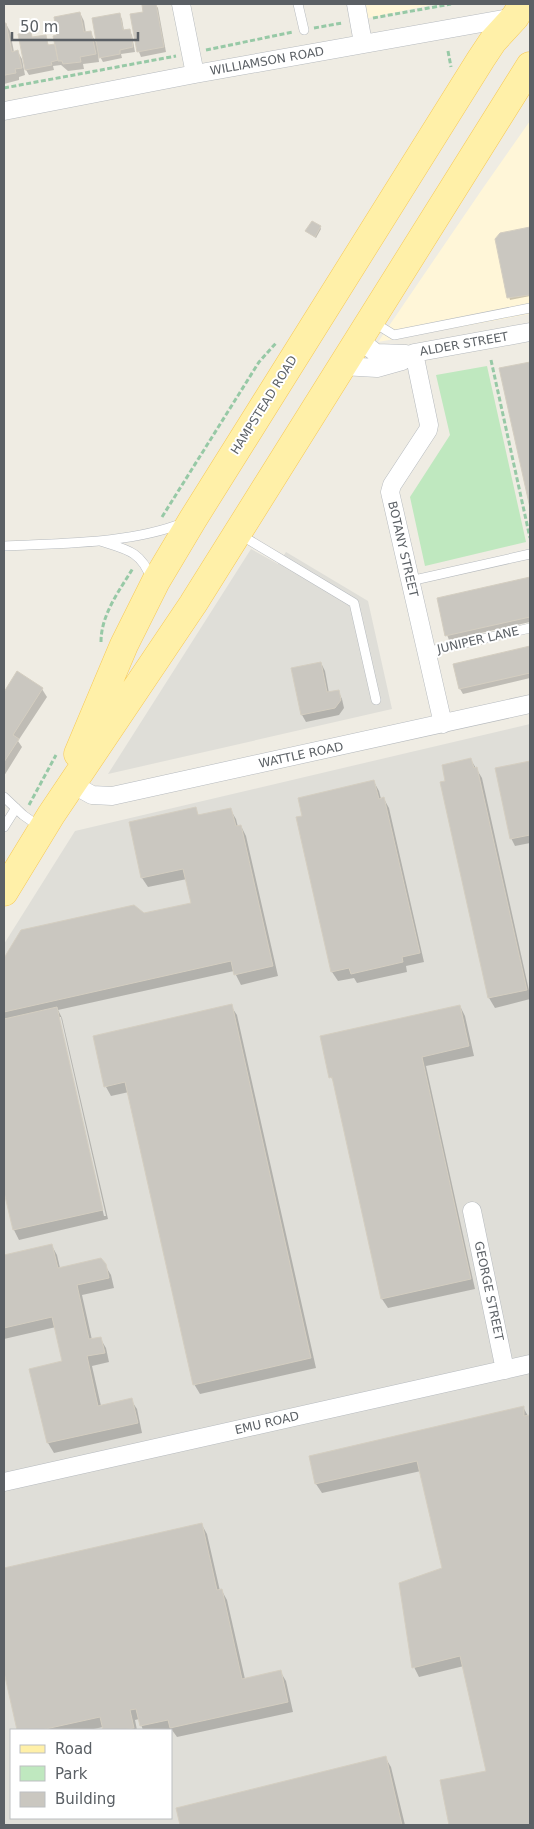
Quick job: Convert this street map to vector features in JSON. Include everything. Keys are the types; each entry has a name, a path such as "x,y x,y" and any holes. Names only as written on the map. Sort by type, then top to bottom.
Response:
{"main road":[{"name":"HAMPSTEAD ROAD","path":"47,822 124,645 150,591 192,519 481,59 493,41 523,12"},
{"name":"HAMPSTEAD ROAD","path":"4,892 47,822 193,604 530,66"}],"street":[{"path":"181,4 195,74"},
{"path":"358,12 364,44"},
{"name":"WILLIAMSON ROAD","path":"4,111 364,44 523,12"},
{"path":"366,328 367,346 376,354 414,353"},
{"name":"ALDER STREET","path":"342,366 378,368 402,361 414,353 530,332"},
{"name":"BOTANY STREET","path":"414,353 429,425 428,430 390,492 443,724"},
{"name":"WATTLE ROAD","path":"72,784 92,795 112,796 530,704"},
{"name":"GEORGE STREET","path":"472,1211 505,1370"},
{"name":"EMU ROAD","path":"4,1482 530,1364"}],"lane":[{"path":"298,4 304,30"},
{"path":"366,328 393,335 530,308"},
{"path":"4,546 96,540 151,534 192,519"},
{"path":"237,533 354,603 376,700"},
{"path":"96,540 126,550 139,557 150,577 150,591"},
{"path":"410,581 530,554"},
{"name":"JUNIPER LANE","path":"426,652 530,628"},
{"path":"4,797 16,808 47,822"},
{"path":"4,827 16,808"}],"path":[{"path":"4,88 304,30 358,12 451,4"},
{"path":"490,360 530,538"}],"shaded area":[{"path":"361,4 435,4 364,19"},
{"path":"530,121 530,314 378,342 483,188"},
{"path":"251,549 278,564 286,552 368,601 392,709 108,774"},
{"path":"530,724 530,1825 4,1825 4,944 75,831"}],"green space":[{"path":"487,366 526,542 425,566 410,497 450,435 436,375"}],"building":[{"path":"156,4 164,47 137,52 130,14 143,12 142,5"},
{"path":"80,12 84,32 91,31 96,54 80,57 81,62 63,64 62,61 58,61 53,36 57,35 54,17"},
{"path":"120,13 123,30 130,29 133,47 120,50 120,54 99,58 92,18"},
{"path":"4,23 6,23 12,52 18,50 22,68 15,69 16,73 5,75 4,77"},
{"path":"31,32 32,37 46,35 48,45 55,44 58,60 51,62 52,65 25,70 18,34"},
{"path":"312,221 321,226 315,237 305,231"},
{"path":"530,227 530,295 507,298 495,239 500,233"},
{"path":"530,362 530,508 499,368"},
{"path":"530,577 530,617 445,636 437,598"},
{"path":"530,646 530,673 459,689 453,664"},
{"path":"321,662 327,692 339,690 341,700 335,708 301,715 291,668"},
{"path":"17,671 43,688 13,735 19,739 4,762 4,692"},
{"path":"471,758 474,768 477,767 527,990 488,998 440,782 445,781 442,765"},
{"path":"530,761 530,835 510,839 495,768"},
{"path":"374,780 379,799 384,797 420,953 402,957 403,962 351,974 349,968 331,972 296,817 302,816 298,798"},
{"path":"196,807 198,815 231,808 236,826 241,825 273,966 234,975 231,961 4,1012 4,958 21,930 134,905 144,913 191,903 183,869 141,878 129,822"},
{"path":"232,1004 311,1358 193,1385 125,1082 104,1087 93,1036"},
{"path":"460,1005 469,1046 422,1057 471,1279 381,1299 332,1077 329,1078 320,1036"},
{"path":"57,1007 103,1210 13,1230 4,1192 4,1019"},
{"path":"52,1244 58,1268 101,1258 106,1264 109,1278 77,1285 89,1339 101,1337 105,1353 87,1356 98,1406 132,1398 138,1423 47,1443 29,1369 62,1361 52,1317 4,1328 4,1255"},
{"path":"524,1406 524,1416 530,1415 530,1825 449,1825 440,1780 486,1771 460,1656 412,1668 399,1583 442,1568 417,1461 315,1484 309,1456"},
{"path":"202,1523 217,1590 222,1589 242,1679 281,1670 288,1702 170,1728 168,1720 140,1726 136,1709 130,1710 134,1728 103,1729 100,1717 46,1729 17,1729 4,1672 4,1568"},
{"path":"386,1756 402,1825 180,1825 176,1808"}]}
